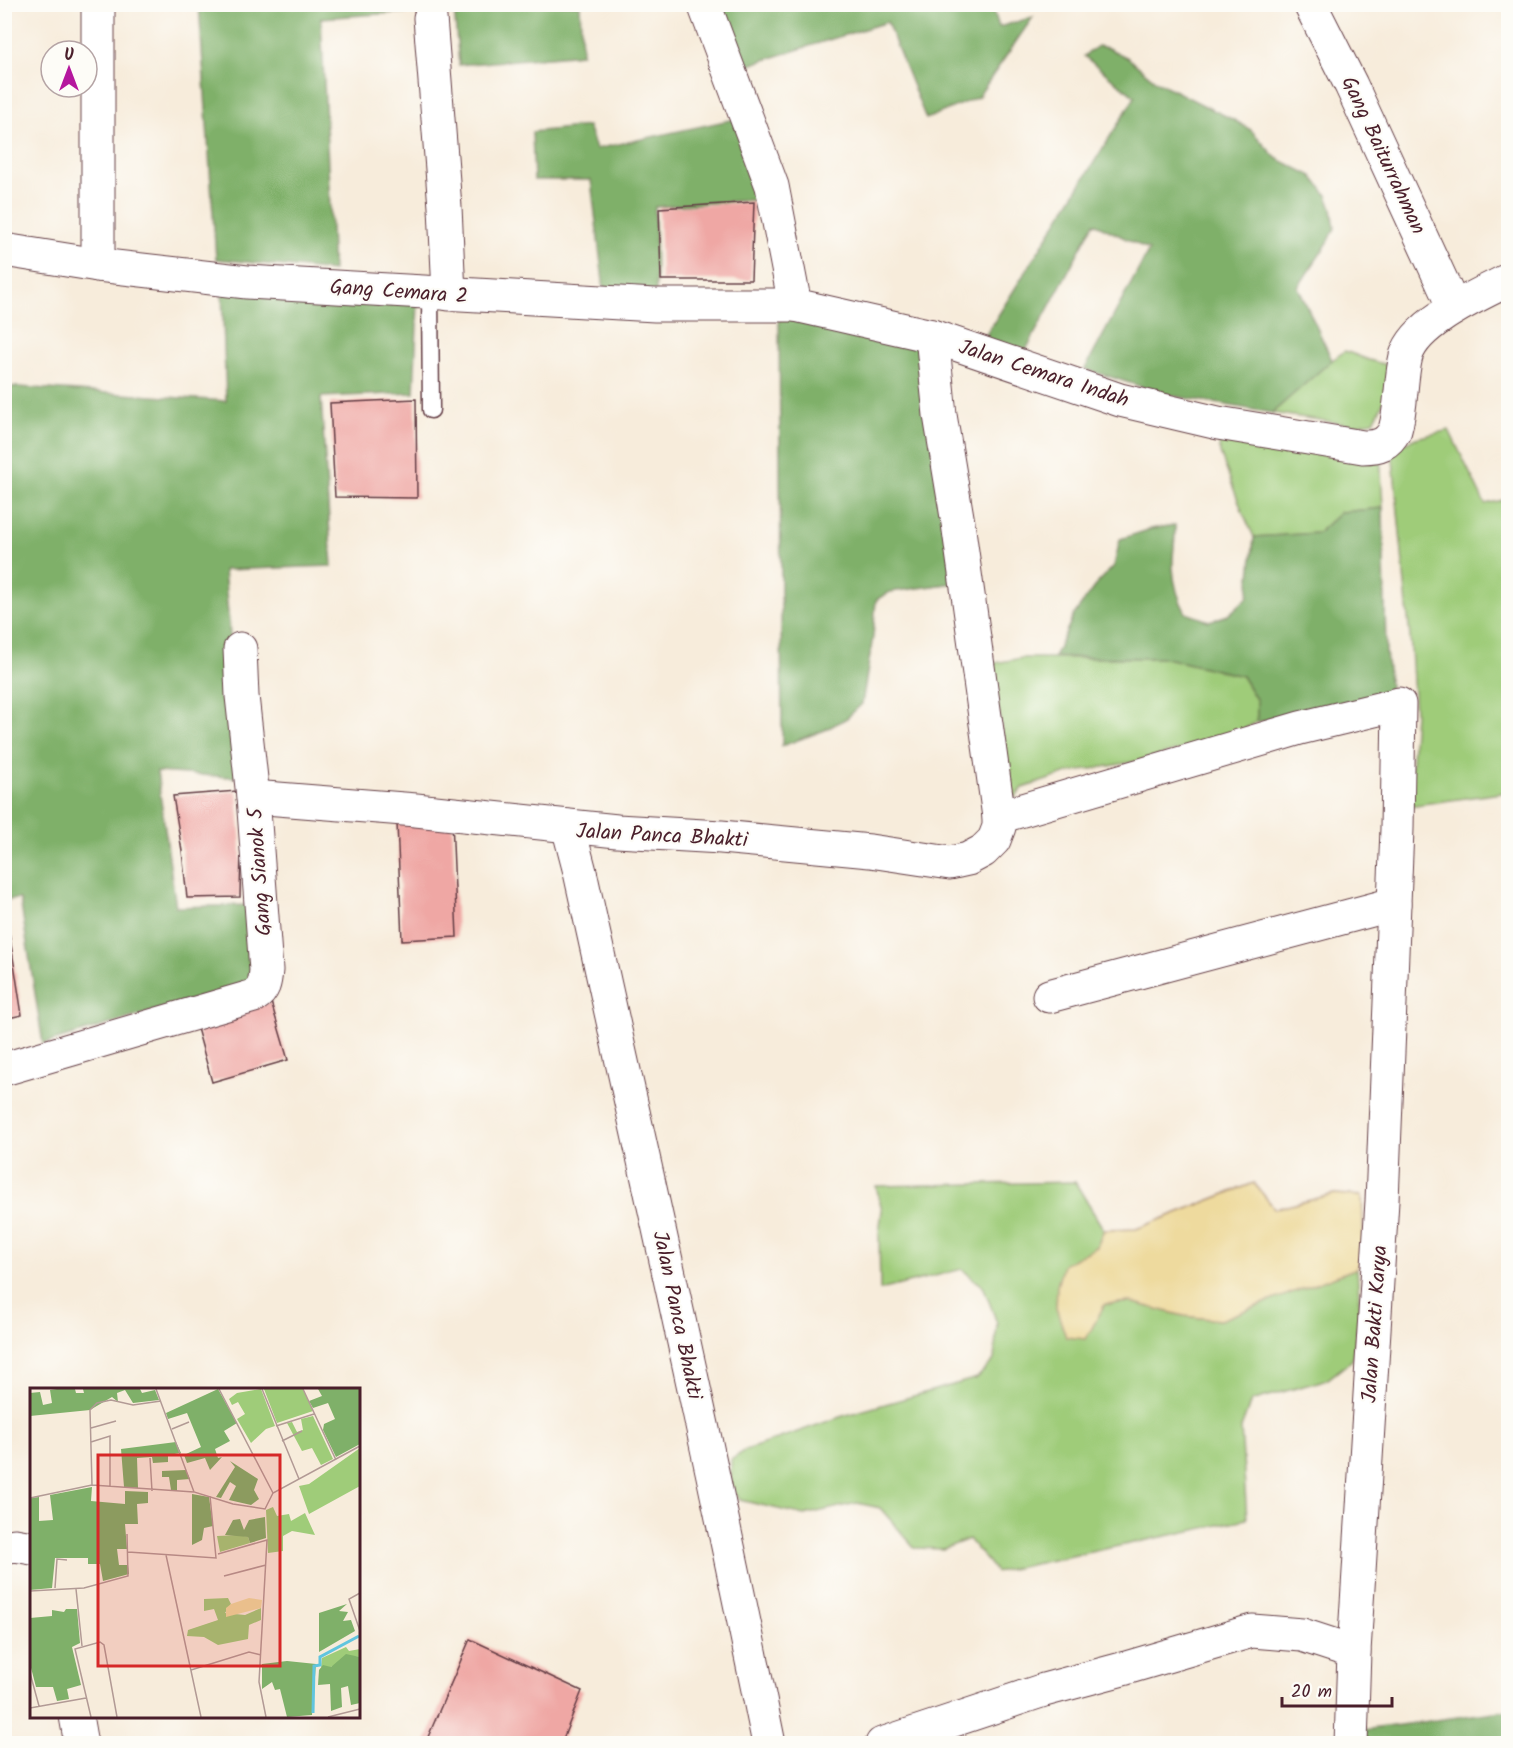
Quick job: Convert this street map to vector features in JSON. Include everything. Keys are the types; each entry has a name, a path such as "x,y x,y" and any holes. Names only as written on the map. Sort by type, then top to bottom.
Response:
{"street":[{"path":"98,4 98,265"},
{"path":"704,4 772,186 795,305"},
{"name":"Gang Baiturrahman","path":"1310,4 1366,116 1454,308"},
{"path":"430,18 445,207 440,294"},
{"name":"Gang Cemara 2","path":"4,250 98,265 247,282 655,305 795,305"},
{"name":"Jalan Cemara Indah","path":"795,305 932,336 1120,400 1218,423 1363,447 1375,447 1385,444 1395,430 1406,355 1414,342 1427,328 1454,308 1509,280"},
{"name":"Jalan Panca Bhakti","path":"769,1743 663,1248 568,826 870,851 950,863 968,859 983,851 994,840 999,827 999,817 958,524 940,415 932,336"},
{"path":"240,649 242,696 253,797"},
{"name":"Jalan Bakti Karya","path":"999,817 1300,729 1399,704 1394,904 1382,1201 1354,1652 1351,1743"},
{"name":"Gang Sianok 5","path":"4,1069 260,993 264,986 266,970 253,797 416,810 568,826"},
{"path":"1049,996 1394,904"},
{"path":"4,1547 15,1545 30,1548"},
{"path":"882,1743 1044,1690 1252,1631 1302,1635 1354,1652"},
{"path":"76,1718 81,1743"}],"lane":[{"path":"431,410 440,294"}],"green space":[{"path":"199,5 580,5 582,54 459,65 454,9 321,18 333,271 216,259"},
{"path":"719,5 992,5 999,27 1033,17 978,97 926,119 887,22 742,67"},
{"path":"1098,46 1108,48 1128,58 1156,81 1251,130 1276,158 1312,176 1327,195 1335,228 1329,241 1298,287 1332,360 1272,413 1168,395 1085,369 1149,250 1094,223 1025,352 982,341 1135,97 1084,56"},
{"path":"734,119 765,199 655,207 656,292 604,290 591,180 534,180 532,132 588,126 596,149"},
{"path":"222,292 418,302 414,393 321,397 332,566 224,570 243,778 157,772 176,907 249,905 256,981 43,1044 20,899 5,900 4,386 226,401"},
{"path":"779,316 921,347 954,583 890,592 876,600 873,637 862,704 847,718 825,730 782,746"},
{"path":"1345,351 1391,366 1386,395 1374,421 1353,425 1272,413 1328,363"},
{"path":"1218,429 1380,452 1383,508 1341,512 1318,533 1254,537 1220,453"},
{"path":"1449,430 1485,504 1508,499 1508,792 1409,806 1415,713 1392,449 1416,438"},
{"path":"1383,508 1386,652 1390,687 1381,695 1339,706 1257,722 1257,701 1242,676 1166,658 1054,657 1074,615 1094,587 1114,566 1120,539 1151,529 1175,525 1173,568 1175,586 1186,613 1209,621 1228,615 1248,597 1254,537 1318,533 1341,512"},
{"path":"1022,658 1166,658 1242,676 1257,701 1257,722 1234,735 1139,761 1068,773 1023,788 1014,799 990,664"},
{"path":"1075,1182 1104,1230 1097,1247 1082,1256 1086,1338 1105,1304 1131,1302 1184,1316 1220,1320 1357,1268 1360,1308 1352,1360 1328,1379 1251,1401 1241,1428 1247,1519 996,1572 969,1539 943,1549 915,1548 880,1508 857,1503 804,1515 740,1500 731,1486 731,1460 746,1450 843,1416 977,1378 994,1360 997,1323 984,1288 962,1269 880,1290 879,1233 882,1210 876,1186"},
{"path":"1508,1710 1508,1743 1363,1744 1364,1730"}],"sand":[{"path":"1254,1183 1275,1209 1334,1194 1362,1196 1364,1248 1357,1268 1220,1320 1184,1316 1131,1302 1105,1304 1086,1339 1066,1337 1056,1308 1057,1286 1063,1265 1097,1247 1104,1230 1136,1229"}],"building":[{"path":"754,202 751,280 661,280 659,208"},
{"path":"416,399 417,498 335,497 330,403"},
{"path":"237,791 241,846 240,897 187,898 173,796"},
{"path":"452,820 457,937 402,940 397,823"},
{"path":"8,925 22,1015 4,1019 4,926"},
{"path":"271,1002 288,1060 212,1082 195,1021"},
{"path":"470,1639 582,1691 561,1744 425,1744"}]}
